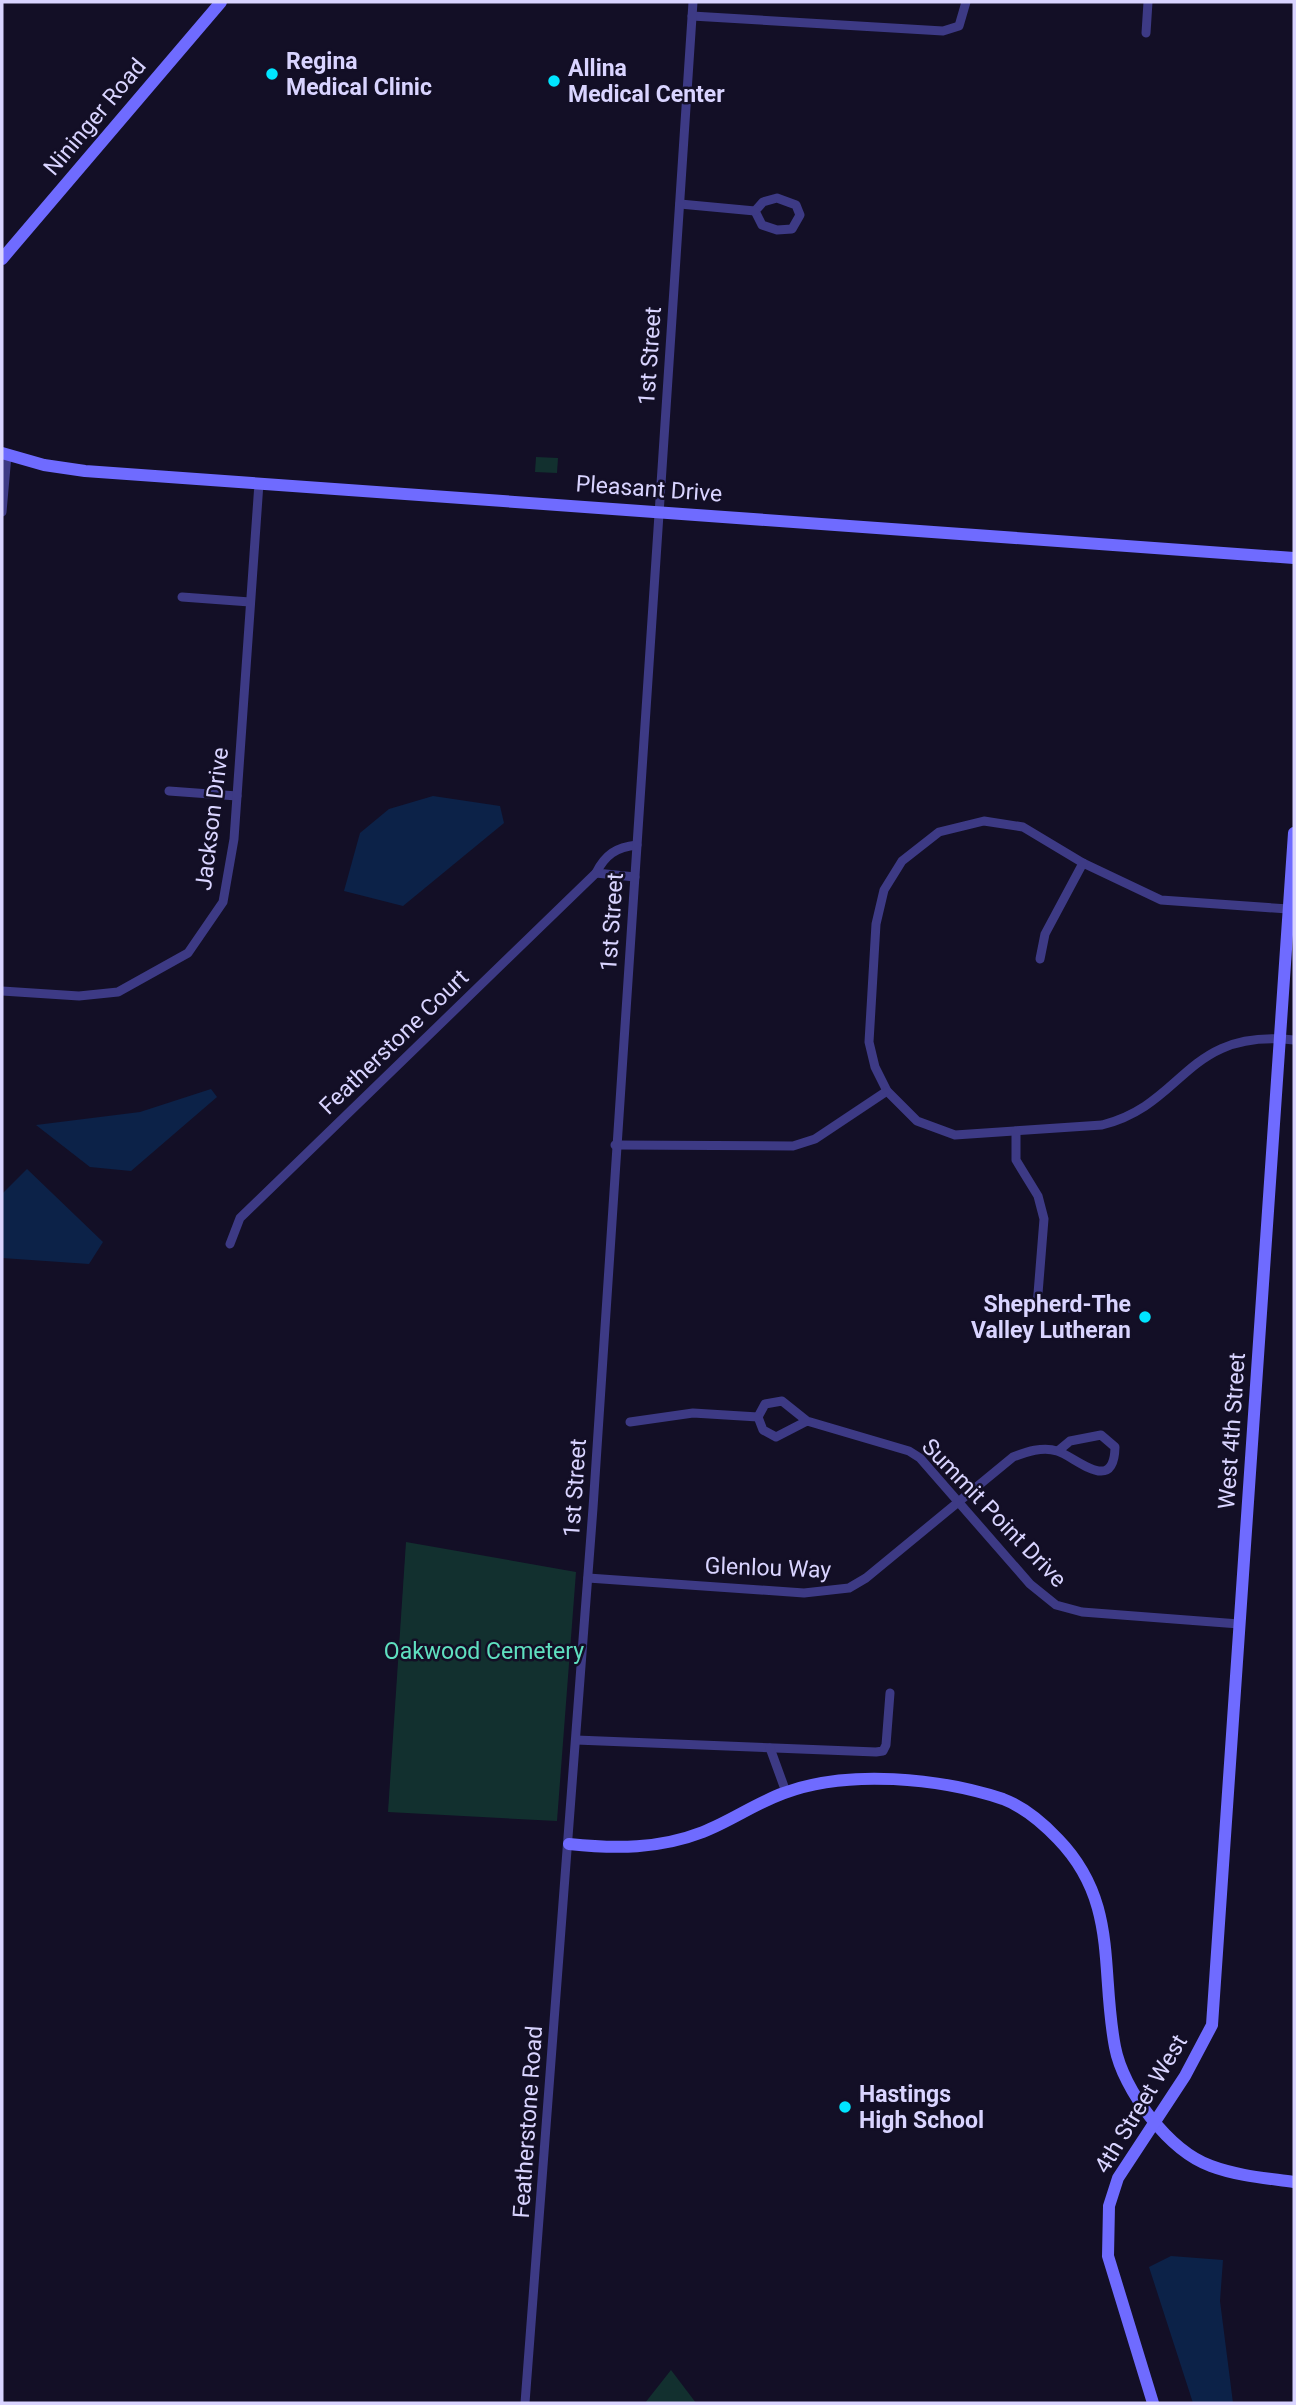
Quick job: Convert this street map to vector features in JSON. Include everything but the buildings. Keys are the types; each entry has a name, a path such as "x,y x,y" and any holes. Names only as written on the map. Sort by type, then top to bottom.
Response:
{"street":[{"name":"Nininger Road","path":"2,259 221,2"},
{"name":"1st Street","path":"569,1844 693,2"},
{"path":"692,16 943,31 959,26 966,2"},
{"path":"1146,33 1148,2"},
{"path":"777,198 796,205 800,215 792,229 777,230 762,225 755,211 763,202 777,198"},
{"path":"680,204 755,211"},
{"path":"2,512 4,454"},
{"name":"Pleasant Drive","path":"4,454 85,471 659,510 1294,558"},
{"name":"Jackson Drive","path":"2,991 79,996 118,992 188,953 223,902 234,839 259,483"},
{"path":"181,597 250,602"},
{"path":"169,791 237,796"},
{"path":"1288,909 1161,900 1083,863 1023,827 984,821 939,832 902,860 884,890 876,924 869,1042 874,1067 887,1091 917,1121 955,1135 1102,1125 1123,1120 1143,1110 1191,1066 1220,1048 1253,1038 1294,1040"},
{"name":"West 4th Street","path":"1209,2031 1294,833"},
{"name":"Featherstone Court","path":"230,1244 240,1218 596,873 615,850 637,845"},
{"path":"1040,959 1045,934 1083,863"},
{"path":"596,873 635,877"},
{"path":"615,1144 793,1146 815,1139 887,1091"},
{"path":"1016,1131 1016,1160 1038,1196 1044,1219 1037,1306"},
{"path":"1006,1303 1070,1308"},
{"name":"Summit Point Drive","path":"758,1417 765,1404 774,1400 789,1406 807,1421 909,1451 920,1458 1030,1584 1065,1609 1239,1624"},
{"path":"630,1422 693,1413 758,1417 763,1430 776,1437 807,1421"},
{"name":"Glenlou Way","path":"588,1578 826,1593 849,1588 866,1578 1013,1457 1042,1450 1058,1451 1090,1470 1105,1469 1115,1459 1115,1447 1101,1435 1070,1441 1058,1451"},
{"path":"576,1740 883,1751 890,1693"},
{"path":"769,1748 786,1792"},
{"path":"569,1844 604,1848 656,1847 704,1832 786,1792 837,1780 907,1780 957,1786 1006,1800 1040,1820 1068,1849 1091,1885 1104,1922 1115,2049 1129,2086 1153,2121 1186,2151 1209,2166 1245,2176 1294,2182"},
{"name":"Featherstone Road","path":"525,2403 569,1844"},
{"name":"4th Street West","path":"1153,2403 1108,2256 1109,2206 1118,2178 1185,2076 1209,2031"}],"green space":[{"path":"536,457 558,458 557,473 535,472"},
{"name":"Oakwood Cemetery","path":"406,1542 576,1572 557,1821 388,1812"},
{"path":"671,2370 696,2403 645,2403"}],"water":[{"path":"433,796 500,806 504,823 403,906 344,891 360,833 389,809"},
{"path":"211,1089 217,1097 131,1171 90,1167 36,1125 140,1112"},
{"path":"27,1169 103,1242 89,1264 2,1258 2,1194"},
{"path":"1171,2256 1223,2260 1220,2301 1233,2403 1193,2403 1149,2267"}],"place":[{"name":"Regina Medical Clinic","path":"272,74"},
{"name":"Allina Medical Center","path":"554,81"},
{"name":"Shepherd-The Valley Lutheran","path":"1145,1317"},
{"name":"Hastings High School","path":"845,2107"}]}
